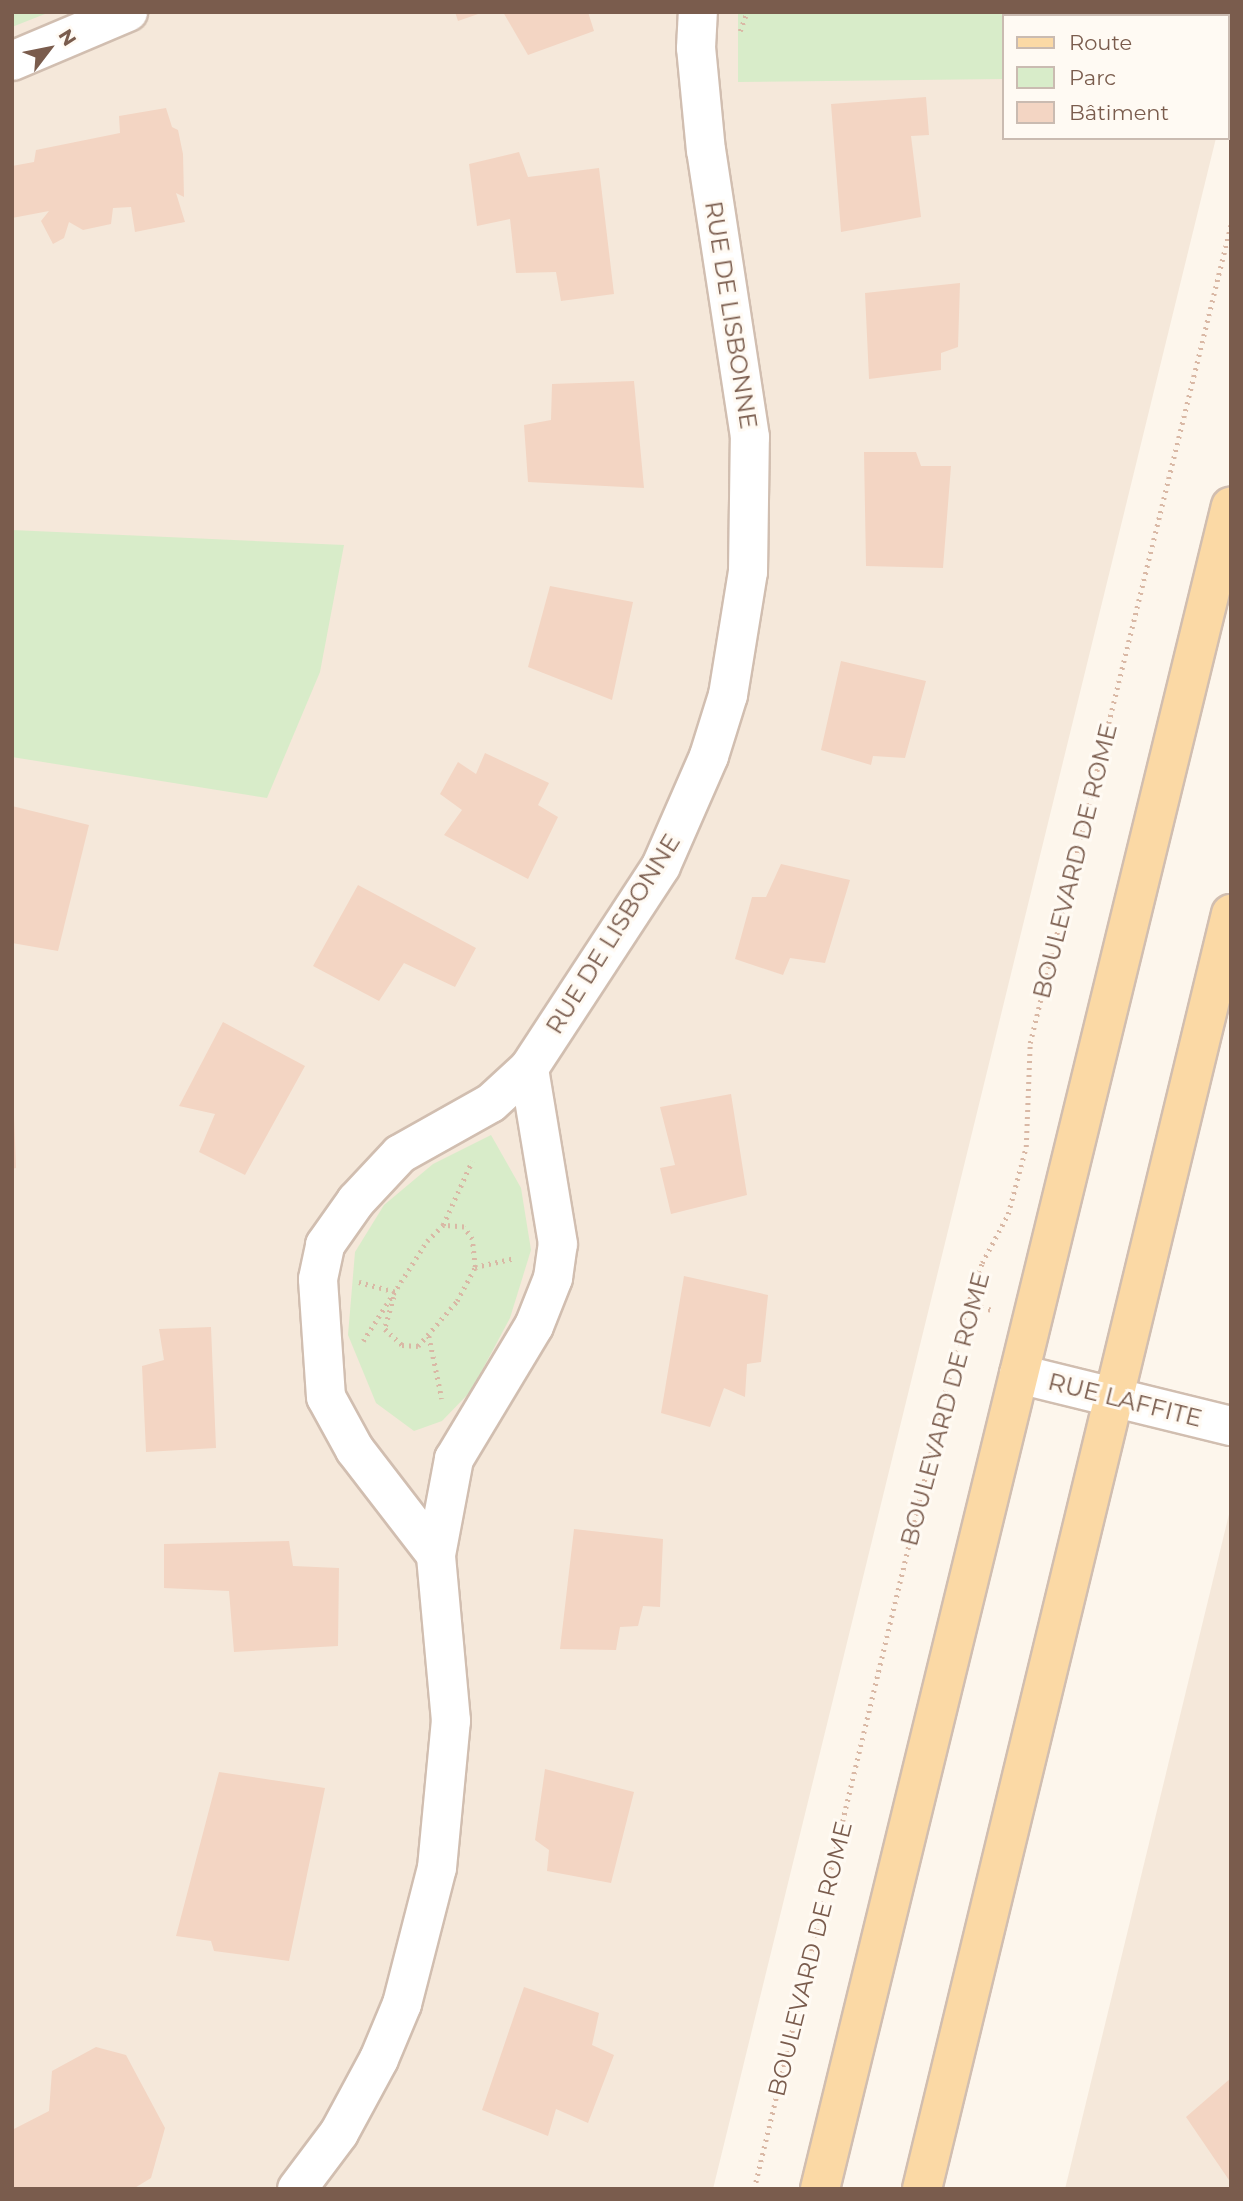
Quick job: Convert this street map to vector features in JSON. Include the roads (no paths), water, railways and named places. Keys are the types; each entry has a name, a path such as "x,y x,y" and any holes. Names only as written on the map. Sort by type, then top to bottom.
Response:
{"main road":[{"path":"820,2189 1231,506"},
{"path":"922,2189 1231,914"}],"street":[{"path":"12,61 128,12"},
{"name":"RUE DE LISBONNE","path":"436,1555 355,1450 326,1397 318,1279 325,1245 356,1201 400,1154 491,1103 529,1068 661,866 709,756 738,641 748,572 750,437 706,151 696,48 698,12"},
{"path":"297,2189 339,2133 379,2059 402,2004 437,1868 451,1721 436,1555 454,1460 472,1424 506,1379 553,1278 558,1244 555,1208 529,1068"},
{"name":"RUE LAFFITE","path":"1019,1374 1231,1426"}]}
